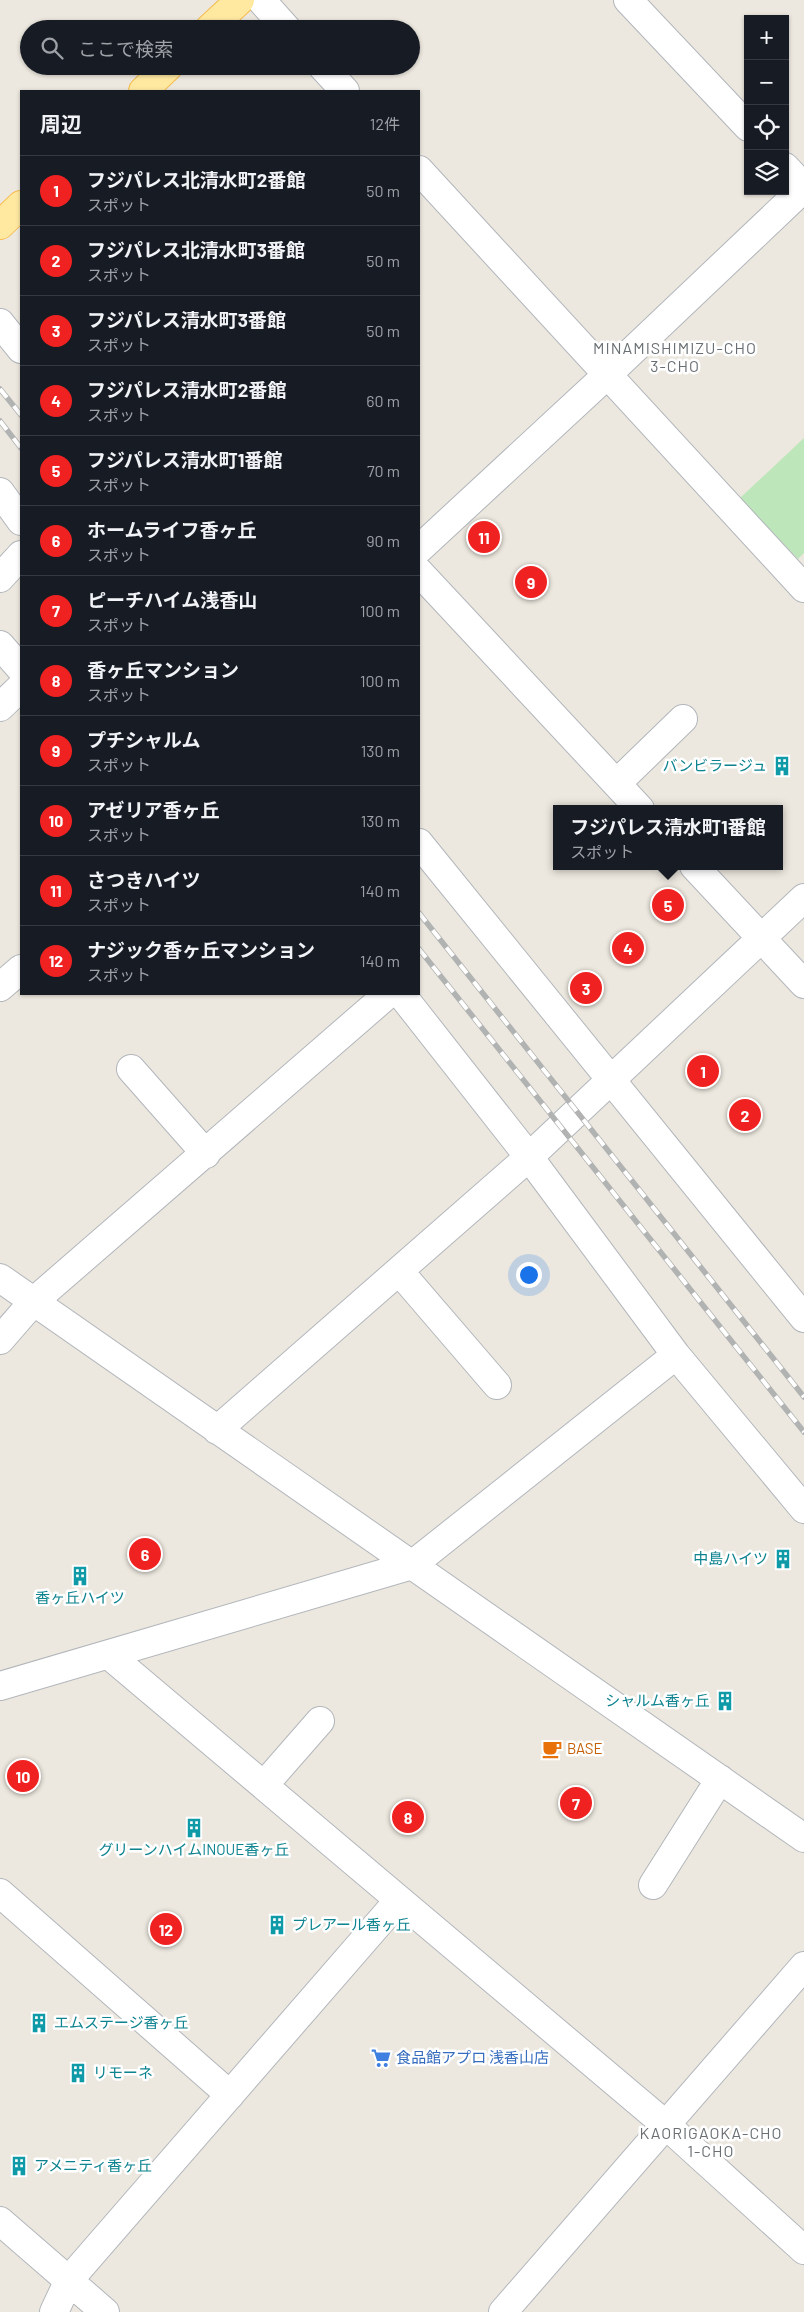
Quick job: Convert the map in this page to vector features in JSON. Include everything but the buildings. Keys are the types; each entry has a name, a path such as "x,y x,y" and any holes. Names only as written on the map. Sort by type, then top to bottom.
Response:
{"main road":[{"path":"219,20 240,0"},
{"path":"144,90 160,75"},
{"path":"0,225 20,206"}],"street":[{"path":"261,0 279,20"},
{"path":"628,0 744,123"},
{"path":"330,75 344,90"},
{"path":"420,171 804,588"},
{"path":"420,548 608,374 804,188 789,171"},
{"path":"0,323 20,348"},
{"path":"0,492 20,520"},
{"path":"0,578 20,556"},
{"path":"420,573 636,805"},
{"path":"0,645 20,668"},
{"path":"0,707 20,688"},
{"path":"617,784 683,719"},
{"path":"420,844 609,1080 804,1318"},
{"path":"698,870 804,984"},
{"path":"217,1430 529,1157 804,898"},
{"path":"0,988 20,970"},
{"path":"0,1340 33,1302 206,1154 387,995"},
{"path":"402,995 529,1157 676,1356 804,1509"},
{"path":"131,1069 206,1154"},
{"path":"399,1271 497,1385"},
{"path":"0,1278 804,1838"},
{"path":"0,1686 110,1655 412,1564 676,1356"},
{"path":"110,1655 666,2125 804,2250"},
{"path":"264,1785 320,1721"},
{"path":"652,1885 720,1779"},
{"path":"0,1893 230,2095"},
{"path":"54,2312 69,2280 399,1900"},
{"path":"503,2312 804,1966"},
{"path":"0,2220 105,2312"}],"green space":[{"path":"804,438 804,553 798,559 740,498"}],"railway":[{"path":"0,389 20,414"},
{"path":"0,421 20,447"},
{"path":"420,914 804,1397"},
{"path":"420,950 804,1432"}],"place":[{"name":"さつきハイツ","path":"484,537"},
{"name":"プチシャルム","path":"531,582"},
{"name":"バンビラージュ","path":"782,766"},
{"name":"フジパレス清水町1番館","path":"668,905"},
{"name":"フジパレス清水町2番館","path":"628,948"},
{"name":"フジパレス清水町3番館","path":"586,988"},
{"name":"フジパレス北清水町2番館","path":"703,1071"},
{"name":"フジパレス北清水町3番館","path":"745,1115"},
{"name":"ホームライフ香ヶ丘","path":"145,1554"},
{"name":"中島ハイツ","path":"783,1559"},
{"name":"香ヶ丘ハイツ","path":"80,1576"},
{"name":"シャルム香ヶ丘","path":"725,1701"},
{"name":"BASE","path":"552,1749"},
{"name":"アゼリア香ヶ丘","path":"23,1776"},
{"name":"ピーチハイム浅香山","path":"576,1803"},
{"name":"香ヶ丘マンション","path":"408,1817"},
{"name":"グリーンハイムINOUE香ヶ丘","path":"194,1828"},
{"name":"プレアール香ヶ丘","path":"277,1925"},
{"name":"ナジック香ヶ丘マンション","path":"166,1929"},
{"name":"エムステージ香ヶ丘","path":"39,2023"},
{"name":"食品館アプロ 浅香山店","path":"381,2058"},
{"name":"リモーネ","path":"78,2073"},
{"name":"アメニティ香ヶ丘","path":"19,2166"}],"district":[{"name":"MINAMISHIMIZU-CHO 3-CHO","path":"675,357"},
{"name":"KAORIGAOKA-CHO 1-CHO","path":"711,2142"}]}
